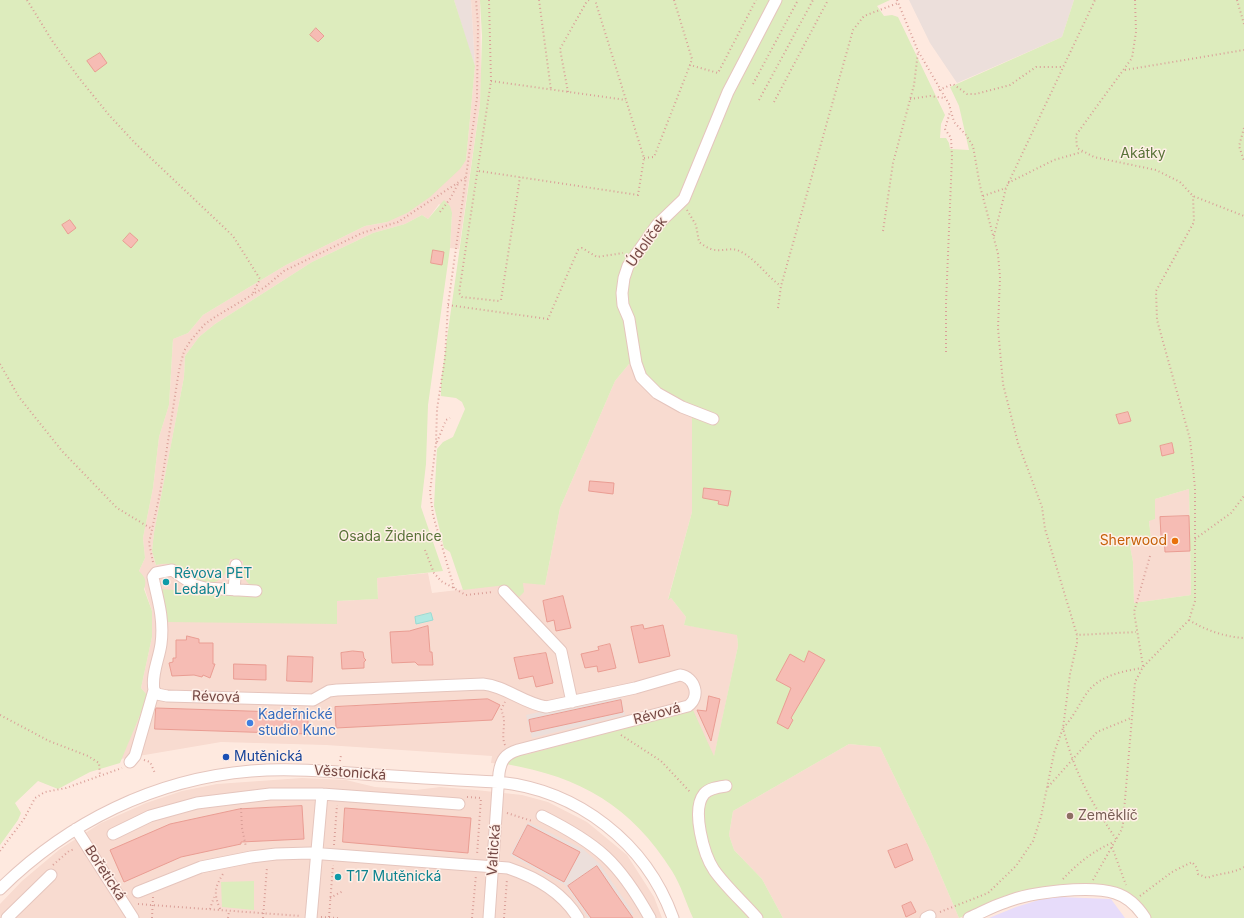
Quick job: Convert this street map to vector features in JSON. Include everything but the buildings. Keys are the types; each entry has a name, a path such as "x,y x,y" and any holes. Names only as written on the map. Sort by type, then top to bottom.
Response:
{"street":[{"name":"Údolíček","path":"713,419 682,407 657,393 641,377 636,363 629,319 623,305 622,293 624,278 628,266 657,225 684,199 728,92 776,0"},
{"path":"234,590 236,565"},
{"path":"130,762 135,756 154,690 153,679 162,642 161,611 153,577 157,573 172,570 194,585 256,591"},
{"path":"504,591 561,651 572,702"},
{"name":"Révová","path":"154,690 157,694 167,696 308,700 316,699 329,692 337,690 483,684 491,685 533,704 546,707 635,688 680,675 685,676 692,681 695,694 694,700 688,706 509,753"},
{"path":"498,782 500,765 509,753"},
{"name":"Věstonická","path":"0,889 46,849 76,829 123,803 164,788 209,777 250,771 302,770 498,782 520,785 548,793 575,805 602,821 624,841 644,862 660,888 673,918"},
{"name":"Valtická","path":"489,918 498,782"},
{"path":"726,786 707,791 699,801 698,816 701,836 714,869 757,918"},
{"path":"113,834 150,816 197,802 239,797 281,793 460,800"},
{"path":"311,917 322,794"},
{"path":"539,819 574,832 604,854 626,877 650,918"},
{"name":"Bořetická","path":"76,829 133,918"},
{"path":"138,892 194,870 251,857 288,853 316,853 508,868 534,878 562,898 578,918"},
{"path":"7,918 52,870"},
{"path":"969,918 1006,901 1051,891 1115,893 1123,896 1134,905 1145,918"}],"path":[{"path":"27,0 56,46 79,78 109,115 232,236 260,279 252,295"},
{"path":"454,588 430,504 430,492 436,443 437,409 443,379 448,306 477,98 478,47 476,0"},
{"path":"489,0 491,81 459,293 462,297 499,302 501,300 520,177"},
{"path":"540,0 552,90"},
{"path":"568,92 560,49 587,0"},
{"path":"478,171 638,194 644,158 595,0"},
{"path":"644,158 654,157 692,59 674,0"},
{"path":"690,65 718,73 756,0"},
{"path":"753,84 798,0"},
{"path":"759,100 813,0"},
{"path":"774,102 828,0"},
{"path":"994,237 995,226 1008,183 1095,0"},
{"path":"1134,0 1136,32 1132,58 1125,70 1076,135 1077,148 1094,157 1156,170 1180,182 1193,196 1244,216"},
{"path":"1237,0 1244,24"},
{"path":"778,308 781,286 800,224 853,30 864,16 897,2 918,51 944,98 949,104 954,122 966,135 973,146 983,196 998,254 1000,277 998,320 1003,384 1018,442 1042,507 1045,529 1077,635 1078,643 1070,674 1063,728 1054,753 1041,817 1033,841 1016,866 988,893 928,917"},
{"path":"1125,70 1244,50"},
{"path":"883,231 893,163 910,99 918,51"},
{"path":"940,90 953,84 967,94 976,94 1010,85 1036,67 1064,67"},
{"path":"491,81 626,100"},
{"path":"910,99 930,96 944,98"},
{"path":"946,352 946,303 952,157 951,138 945,129 951,111"},
{"path":"1244,128 1239,146 1244,161"},
{"path":"1008,183 1054,160 1084,151"},
{"path":"157,573 150,551 152,529 160,493 179,370 184,351 205,324 265,287 284,271 362,233 398,222 466,177"},
{"path":"440,212 450,200 459,181"},
{"path":"983,196 1006,188"},
{"path":"1086,891 1116,841 1123,823 1134,682 1142,667 1189,620 1195,601 1195,488 1190,439 1157,320 1156,291 1194,222 1193,196"},
{"path":"680,203 686,208 696,224 699,242 716,250 731,249 739,251 752,260 771,279 781,286"},
{"path":"448,306 548,318 578,250 582,248 597,257 639,251"},
{"path":"0,364 19,397 62,451 117,508 152,529"},
{"path":"436,443 446,420 450,418"},
{"path":"1195,539 1231,513 1244,496"},
{"path":"425,550 434,573 441,582 466,595 504,591"},
{"path":"1142,667 1143,658 1136,632 1134,612 1150,556"},
{"path":"1189,620 1197,625 1232,637 1244,638"},
{"path":"1077,635 1136,632"},
{"path":"1063,728 1078,710 1090,689 1109,676 1125,670 1142,667"},
{"path":"509,753 502,737 505,722 501,710 510,694"},
{"path":"0,715 49,740 88,756 99,763 100,776"},
{"path":"1048,787 1097,732 1131,718"},
{"path":"608,727 661,761 699,801"},
{"path":"1063,728 1075,770 1092,803 1116,841"},
{"path":"340,762 341,755"},
{"path":"0,851 18,829 35,798 39,795 66,788 100,776 124,767 130,762"},
{"path":"150,762 155,773"},
{"path":"239,797 244,846 251,857"},
{"path":"460,800 481,798 472,918"},
{"path":"503,812 539,819"},
{"path":"1051,891 1075,867 1102,847 1116,841"},
{"path":"1112,847 1134,905"},
{"path":"52,870 71,850 79,850"},
{"path":"1134,905 1141,894 1172,872 1192,862 1197,868 1198,874 1207,878 1218,874 1234,872 1244,867"},
{"path":"263,918 268,864"},
{"path":"210,909 218,882 226,870"},
{"path":"504,918 508,877 513,878"},
{"path":"330,898 343,891"},
{"path":"152,918 153,894"},
{"path":"215,896 220,910"},
{"path":"132,902 153,905 338,918"},
{"path":"228,918 229,910"}],"shaded area":[{"path":"454,0 471,0 475,66 468,46"},
{"path":"471,0 480,0 480,104 459,249 450,248 452,213 439,204 428,219 422,215 405,224 373,233 312,262 215,324 199,337 185,356 184,377 154,534 152,551 156,565 163,563 174,564 193,578 208,583 215,582 228,570 230,559 243,561 242,572 336,624 337,601 378,599 377,578 428,573 432,593 526,582 545,585 560,508 615,381 629,364 679,404 692,412 692,512 668,599 671,598 686,617 684,625 737,634 738,646 714,757 529,754 511,756 506,764 491,763 492,756 326,745 221,742 121,759 148,696 141,688 152,637 152,611 139,571 145,558 143,538 153,488 159,437 169,405 173,339 188,333 203,315 286,265 365,226 387,222 466,160 475,66"},
{"path":"909,0 1074,0 1062,37 957,83 930,43"},
{"path":"1189,489 1191,595 1134,603 1133,562 1130,546 1151,540 1149,520 1155,519 1155,499"},
{"path":"620,694 625,715 532,738 526,715"},
{"path":"849,744 880,747 930,850 959,918 783,918 762,879 734,850 729,835 733,811"},
{"path":"302,778 346,780 375,787 416,790 440,787 476,790 522,795 548,802 587,822 627,855 654,897 662,918 0,918 0,904 22,881 60,849 101,823 146,803 182,791 217,784"},
{"path":"528,822 583,849 599,863 634,914 628,918 588,918 565,885 510,855"},
{"path":"1059,897 1111,899 1125,918 989,918 1016,907 1042,899"}],"green space":[{"path":"0,0 454,0 475,66 466,160 460,169 430,197 407,213 387,222 365,226 286,265 203,315 188,333 173,339 169,405 159,437 153,488 143,538 145,558 139,571 145,579 144,589 152,611 152,637 141,688 148,696 120,763 90,772 58,789 38,781 15,803 21,813 18,820 0,845"},
{"name":"Akátky","path":"480,0 890,0 877,6 884,16 892,15 898,17 945,115 941,124 940,138 946,138 950,149 969,150 959,106 950,87 1062,37 1074,0 1244,0 1244,918 1148,918 1121,893 1018,895 959,918 930,850 880,747 849,744 733,811 729,835 734,850 762,879 783,918 693,918 681,888 672,871 656,848 621,812 602,798 581,786 558,777 506,764 511,756 529,754 693,710 714,756 738,646 737,635 684,625 686,617 671,598 668,600 692,512 692,412 679,404 629,364 615,381 560,508 545,585 523,583 524,592 519,597 506,585 463,590 450,552 444,548 434,506 437,449 443,442 453,437 465,409 462,402 456,398 441,396 441,381 480,104 482,36","holes":["1189,489 1191,595 1134,603 1133,562 1130,546 1151,540 1149,521 1155,519 1155,499"]},
{"name":"Osada Židenice","path":"444,200 450,206 452,213 450,248 428,405 426,464 421,507 443,571 377,578 378,599 337,601 337,624 166,622 160,589 257,596 254,587 245,579 243,561 230,559 222,578 212,583 199,581 174,565 156,565 152,551 154,533 184,377 185,356 199,337 215,324 312,262 373,233 405,224 422,215 428,219"},
{"path":"254,881 254,910 222,907 221,882"}],"water":[{"path":"431,613 433,620 416,624 415,617"}],"place":[{"name":"Sherwood","path":"1175,541"},
{"name":"Révova PET Ledabyl","path":"166,582"},
{"name":"Kadeřnické studio Kunc","path":"250,723"},
{"name":"Mutěnická","path":"226,757"},
{"name":"Zeměklíč","path":"1070,816"},
{"name":"T17 Mutěnická","path":"338,877"}]}
